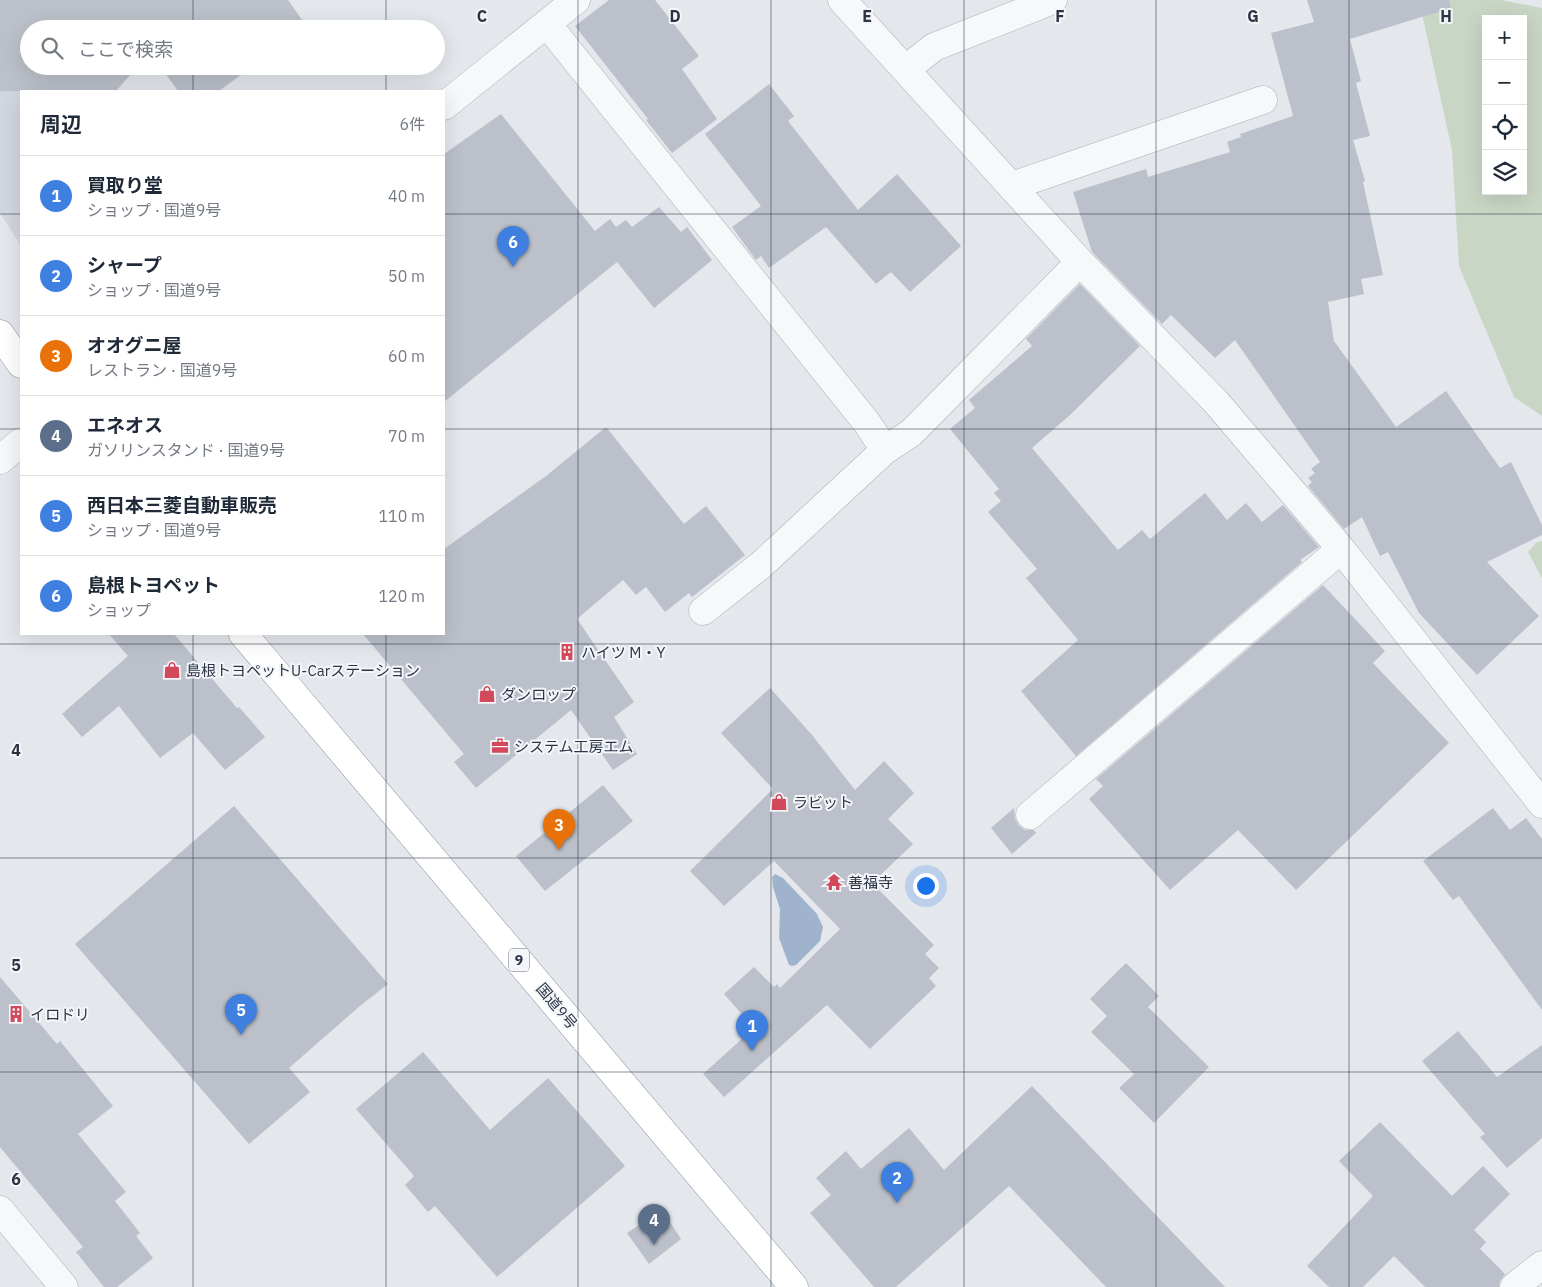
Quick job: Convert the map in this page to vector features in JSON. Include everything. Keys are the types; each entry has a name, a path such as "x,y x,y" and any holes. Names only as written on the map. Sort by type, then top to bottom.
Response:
{"highway":[{"path":"0,334 20,363"},
{"name":"国道9号","path":"244,635 794,1287"}],"street":[{"path":"445,105 576,0"},
{"path":"842,0 1080,262 1216,402 1341,549 1542,804"},
{"path":"906,69 934,47 1053,0"},
{"path":"547,24 854,407 885,450"},
{"path":"1012,186 1263,100"},
{"path":"703,611 761,564 885,450 911,433 1080,262"},
{"path":"0,460 20,443"},
{"path":"1030,815 1341,549"},
{"path":"0,1210 64,1287"},
{"path":"1515,1287 1542,1265"}],"shaded area":[{"path":"0,0 7,0 22,20 20,20 20,75 78,75 92,90 20,90 20,244 0,213"}],"green space":[{"path":"1419,0 1501,0 1542,8 1542,416 1514,397 1459,266 1452,150"},
{"path":"1542,541 1542,578 1528,552 1536,543"}],"water":[{"path":"775,874 783,878 817,914 823,927 820,941 796,965 792,966 789,965 779,938 780,909 772,877"}],"building":[{"path":"0,0 288,0 302,20 20,20 20,75 130,75 117,90 0,91"},
{"path":"609,0 655,0 699,56 682,69 717,119 672,153 646,120 648,119 575,26"},
{"path":"1307,0 1449,0 1451,8 1350,39 1361,81 1356,83 1370,136 1353,140 1365,181 1363,182 1383,275 1361,279 1364,294 1328,302 1334,341 1396,427 1446,391 1500,468 1511,462 1542,525 1542,535 1487,562 1539,616 1477,675 1419,613 1388,552 1380,556 1362,517 1344,529 1308,486 1312,482 1308,478 1315,473 1311,469 1320,462 1235,340 1215,358 1171,315 1162,324 1092,252 1073,192 1146,169 1148,177 1230,152 1227,142 1241,137 1240,134 1293,116 1271,33 1314,22"},
{"path":"166,75 241,75 220,90 177,90"},
{"path":"769,84 794,116 788,121 858,210 897,174 961,246 910,292 891,272 876,284 826,227 769,268 761,256 756,260 732,227 761,206 705,134"},
{"path":"501,114 595,231 610,219 616,227 626,220 632,227 659,207 681,232 687,227 712,260 654,308 617,262 445,401 445,153"},
{"path":"1080,284 1140,346 1070,415 1032,448 1118,550 1142,530 1150,539 1205,493 1227,520 1246,503 1262,522 1283,505 1319,547 1300,560 1302,562 1076,756 1021,691 1078,640 1026,578 1037,569 988,512 1001,501 994,493 999,489 950,429 975,408 969,400 1032,346 1026,339"},
{"path":"606,427 684,524 706,506 745,555 692,597 689,593 665,612 646,587 636,595 623,580 577,619 634,702 614,717 637,754 613,770 571,710 476,788 454,762 464,754 364,635 445,635 445,548 546,476"},
{"path":"1323,585 1385,651 1373,663 1449,743 1296,890 1238,830 1170,890 1089,799 1103,786 1096,779"},
{"path":"110,635 175,635 237,708 239,707 265,737 225,770 193,733 160,758 119,706 82,737 62,714 128,656"},
{"path":"770,688 812,735 855,790 884,761 914,793 888,819 913,844 872,883 934,945 925,954 939,968 929,978 936,986 870,1049 827,1005 724,1097 703,1074 754,1028 724,994 754,967 774,987 777,984 780,988 840,929 774,861 724,906 690,871 773,789 721,733"},
{"path":"603,785 633,821 545,891 516,856"},
{"path":"234,806 388,984 289,1068 310,1092 249,1144 75,944"},
{"path":"1014,808 1018,825 1025,830 1034,830 1036,833 1012,854 991,828"},
{"path":"1493,808 1510,830 1526,818 1542,839 1542,1010 1459,896 1453,900 1423,861"},
{"path":"1126,963 1159,996 1148,1007 1209,1067 1154,1123 1119,1088 1134,1074 1091,1032 1107,1016 1090,999"},
{"path":"0,977 57,1044 60,1041 113,1106 78,1134 126,1192 115,1201 140,1233 136,1236 153,1258 117,1287 104,1287 76,1252 83,1247 0,1147"},
{"path":"1458,1031 1497,1077 1542,1045 1542,1138 1507,1168 1480,1137 1485,1134 1422,1061"},
{"path":"423,1052 490,1130 548,1078 625,1166 497,1277 435,1206 428,1212 405,1185 414,1176 356,1109"},
{"path":"1032,1086 1225,1287 1106,1287 1009,1186 896,1287 874,1287 810,1213 831,1195 816,1178 846,1151 861,1169 909,1128 944,1170"},
{"path":"1380,1122 1452,1196 1483,1166 1510,1194 1474,1230 1486,1242 1480,1249 1505,1274 1500,1281 1499,1287 1425,1287 1394,1256 1363,1287 1329,1287 1307,1266 1373,1196 1339,1161"},
{"path":"662,1210 681,1239 649,1264 627,1233"}],"place":[{"name":"島根トヨペット","path":"513,267"},
{"name":"ハイツ M・Y","path":"567,652"},
{"name":"島根トヨペットU-Carステーション","path":"172,670"},
{"name":"ダンロップ","path":"487,694"},
{"name":"システム工房エム","path":"500,746"},
{"name":"ラビット","path":"779,802"},
{"name":"オオグニ屋","path":"559,850"},
{"name":"善福寺","path":"834,882"},
{"name":"イロドリ","path":"16,1014"},
{"name":"西日本三菱自動車販売","path":"241,1035"},
{"name":"買取り堂","path":"752,1051"},
{"name":"シャープ","path":"897,1203"},
{"name":"エネオス","path":"654,1245"}]}
